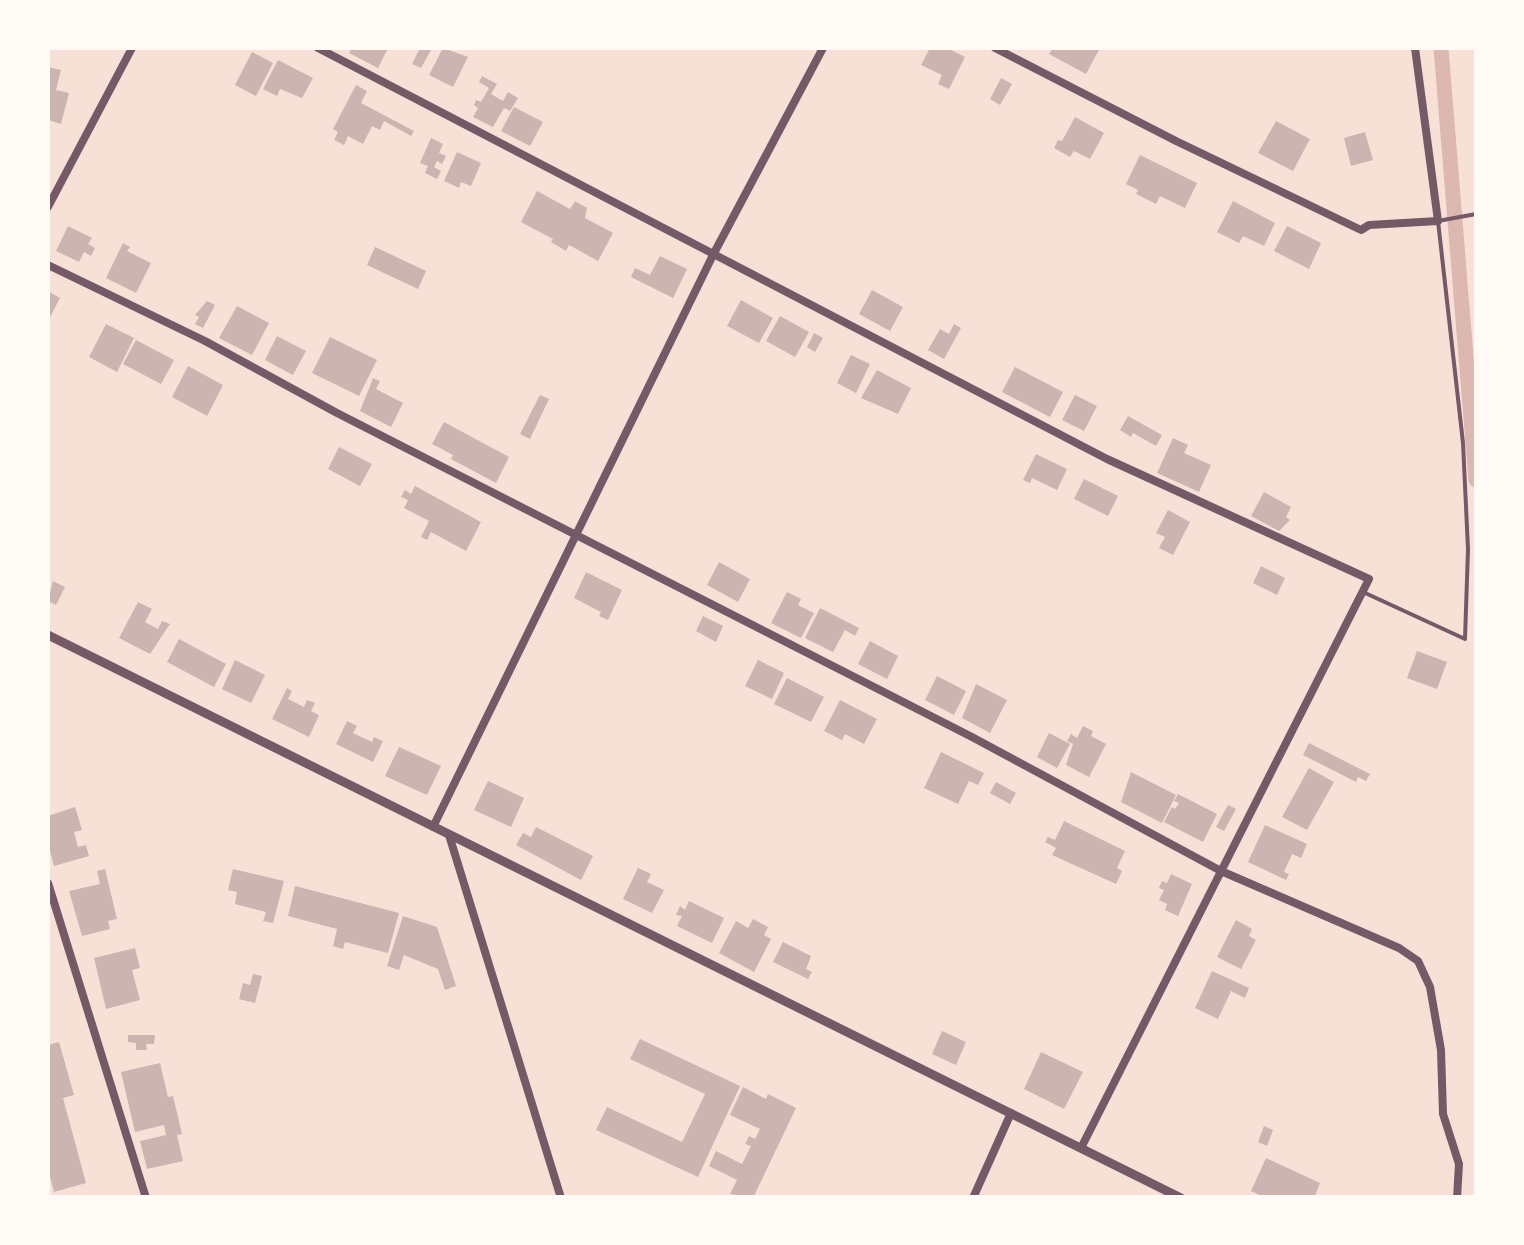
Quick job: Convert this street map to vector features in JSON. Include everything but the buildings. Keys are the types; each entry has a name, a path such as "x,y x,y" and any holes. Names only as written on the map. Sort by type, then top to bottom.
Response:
{"street":[{"path":"48,207 132,48"},
{"path":"318,48 1107,459 1369,579 1080,1148"},
{"path":"433,827 714,256 822,48"},
{"path":"996,48 1361,230 1369,225 1438,221 1414,48"},
{"path":"48,264 972,737 1221,871 1399,948 1418,962 1430,986 1442,1050 1443,1114 1459,1164 1457,1198"},
{"path":"48,635 1181,1198"},
{"path":"450,835 561,1198"},
{"path":"48,883 146,1198"},
{"path":"973,1198 1011,1113"}],"lane":[{"path":"1362,592 1465,639 1468,548 1463,443 1438,221 1476,214"}],"waterway":[{"path":"1441,48 1476,480"}]}
